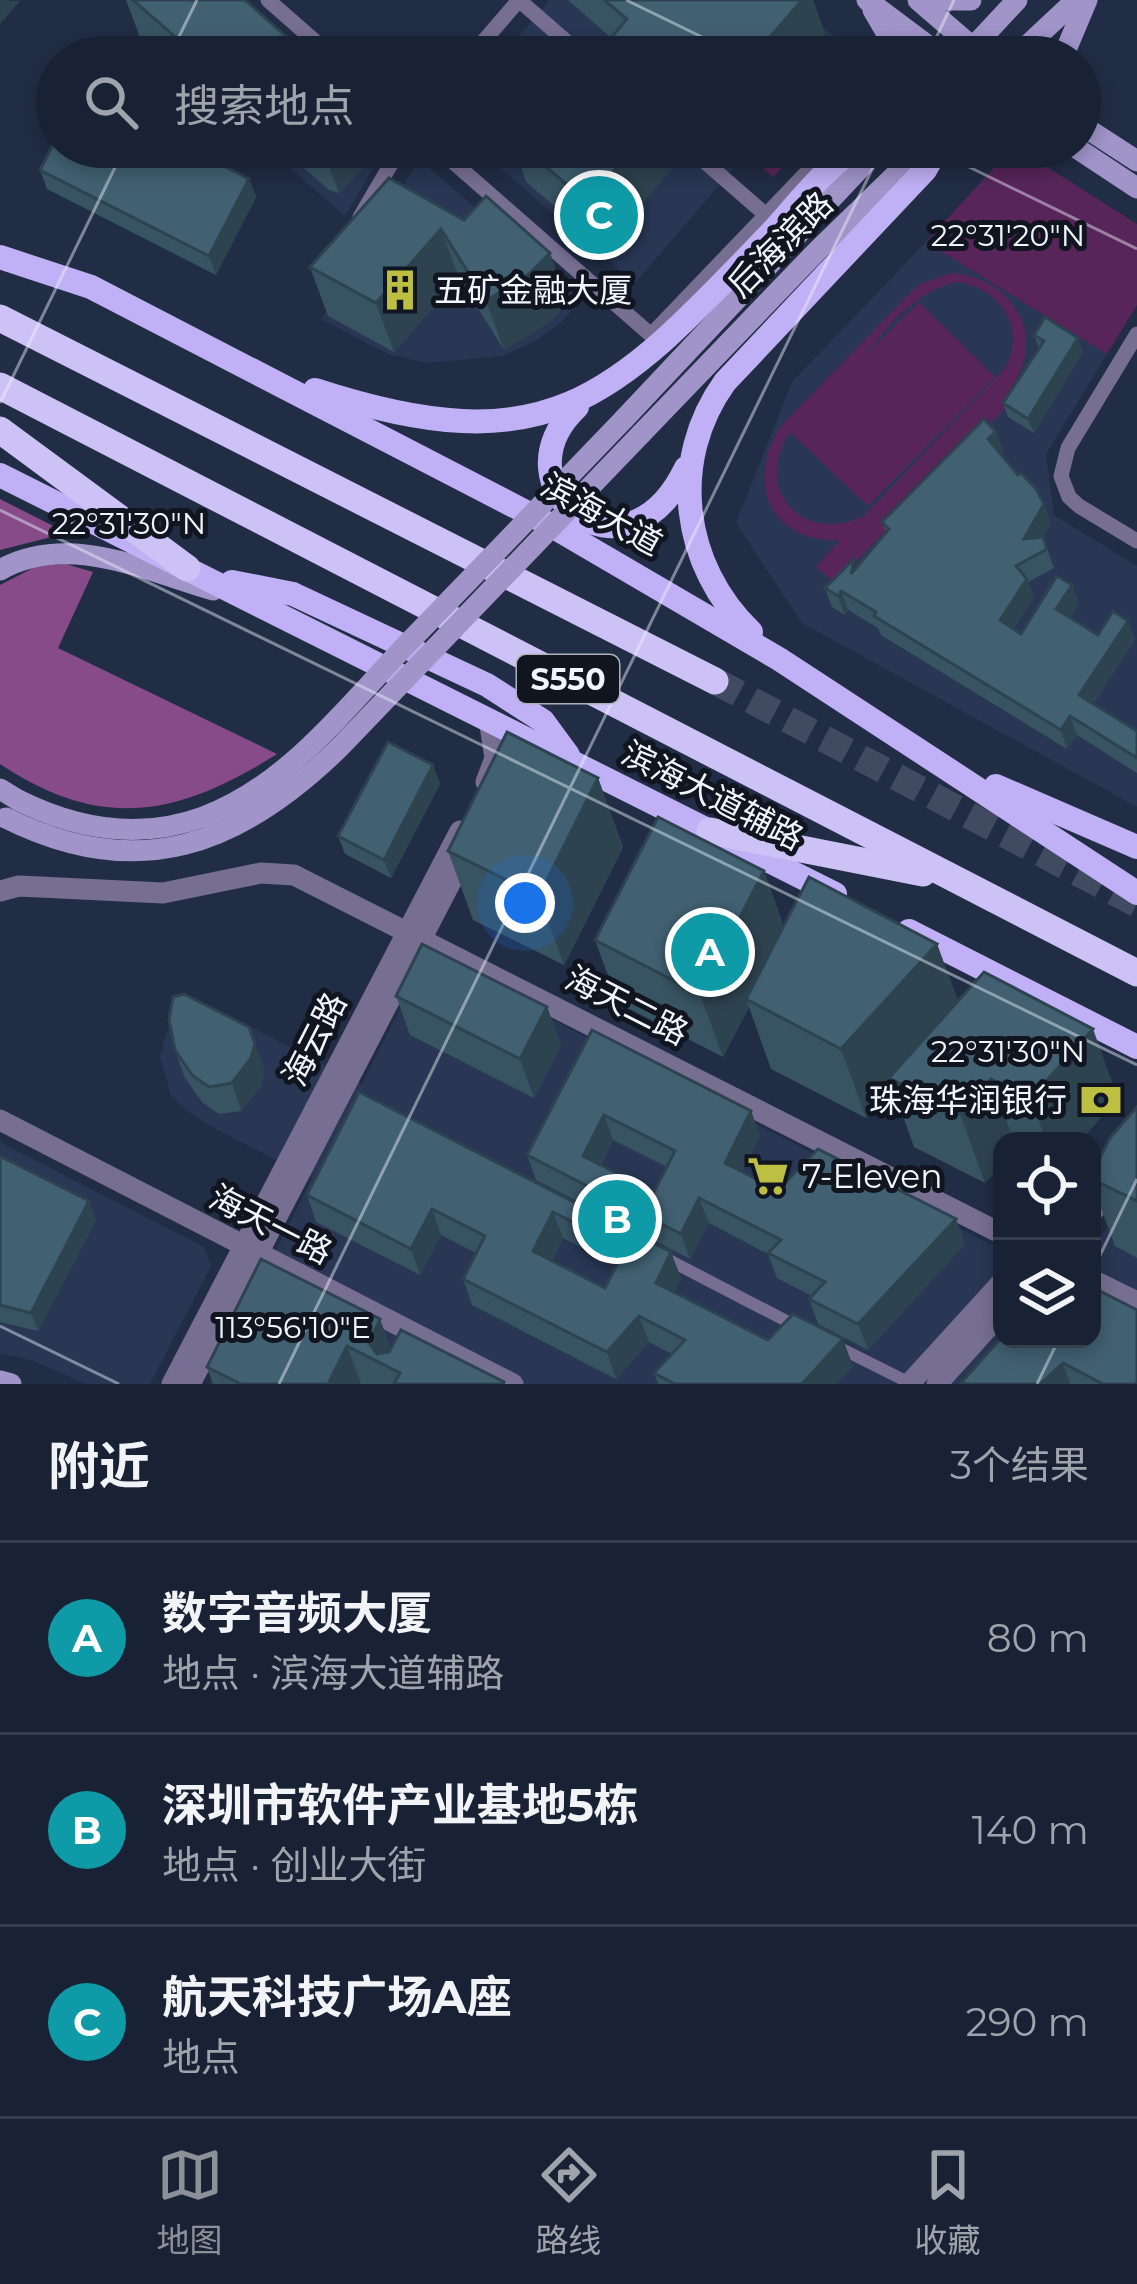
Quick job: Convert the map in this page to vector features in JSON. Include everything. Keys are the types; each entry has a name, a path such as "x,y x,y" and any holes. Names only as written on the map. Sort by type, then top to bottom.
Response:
{"highway":[{"name":"S550","path":"0,318 716,681"},
{"name":"S550","path":"0,386 1137,973"},
{"path":"0,430 194,572"},
{"path":"710,830 956,879"}],"main road":[{"path":"866,0 888,36"},
{"path":"866,0 915,36"},
{"path":"918,0 955,36"},
{"path":"940,0 971,0"},
{"path":"988,36 1016,0"},
{"path":"1037,36 1076,0"},
{"path":"1072,36 1087,0"},
{"path":"1101,141 1137,161"},
{"path":"1101,151 1137,188"},
{"path":"836,168 692,316 564,419 548,454 555,489 588,520 616,527 653,515 670,496 693,454 708,408 725,382 917,168"},
{"name":"后海滨路","path":"726,329 862,168"},
{"name":"后海滨路","path":"726,329 914,168"},
{"path":"0,240 92,287"},
{"name":"滨海大道","path":"0,256 92,287 544,522 778,659 1137,892"},
{"path":"6,805 81,825 132,830 180,824 247,796 322,732 726,329"},
{"path":"247,367 361,405 442,422 523,419 557,411 593,394"},
{"path":"693,454 689,504 705,568 726,605 778,659"},
{"name":"滨海大道辅路","path":"0,475 1137,1047"},
{"path":"0,570 50,553 87,554 254,602"},
{"path":"194,572 293,594 469,676 543,721 573,761"},
{"path":"946,766 1137,847"},
{"path":"0,1382 10,1384"}],"street":[{"path":"268,0 309,36"},
{"path":"488,36 519,0 560,36"},
{"path":"355,227 389,168"},
{"path":"460,168 651,335 811,168"},
{"path":"712,168 766,215"},
{"path":"1137,334 1068,448 1060,476 1069,497 1079,506 1137,541"},
{"name":"海云路","path":"481,808 495,758 489,719"},
{"name":"海云路","path":"190,1384 250,1251 481,808 514,766 544,747"},
{"name":"海天二路","path":"0,891 28,886 163,893 261,873 305,879 993,1229"},
{"name":"海云路","path":"172,1384 346,1095 415,933"},
{"name":"海天一路","path":"0,1120 417,1343 513,1384"},
{"path":"1101,1175 1130,1154"},
{"path":"1101,1198 1130,1154"},
{"path":"644,1247 811,1333"},
{"path":"1101,1284 1137,1302"},
{"path":"831,1343 909,1384 993,1292"},
{"path":"937,1384 993,1322"}],"shaded area":[{"path":"550,0 792,0 834,36 519,36"},
{"path":"290,168 374,168 345,216"},
{"path":"413,168 429,168 582,300 534,342 502,356 427,363 388,354 321,319"},
{"path":"500,168 734,168 635,283"},
{"path":"762,168 782,168 773,177"},
{"path":"994,168 1049,168 1137,224 1137,305 1107,354 926,242"},
{"path":"926,242 1107,354 1046,454 1054,515 1137,566 1137,807 802,623 736,523 792,382"},
{"path":"952,273 990,284 1005,295 1023,325 1026,343 1015,381 1020,378 1026,387 835,583 816,567 840,540 796,531 770,504 765,467 771,446 782,425 922,283","holes":["958,282 997,301 1011,324 1006,367 865,515 843,523 822,524 804,518 790,507 777,474 790,432 868,506 995,377 919,302 866,354 895,320 930,292"]},
{"path":"0,499 67,533 0,550"},
{"path":"66,564 93,572 58,648 277,754 207,791 140,808 73,800 0,764 0,585 37,566"},
{"path":"444,964 993,1245 993,1348 1101,1348 1101,1235 1137,1192 1137,1384 210,1384 312,1178 210,1126 171,1095 160,1057 186,994 362,1084 420,969"},
{"path":"0,1142 204,1247 211,1266 150,1384 86,1384 34,1361 0,1353"}],"building":[{"path":"133,0 245,0 285,36 174,36"},
{"path":"604,0 802,0 771,36 613,36 627,19"},
{"path":"228,168 249,179 209,256 40,170"},
{"path":"547,168 616,168 587,202"},
{"path":"389,178 464,220 486,196 550,253 530,273 486,301 441,229 376,303 310,267"},
{"path":"1045,317 1078,338 1028,419 1003,403 1044,341 1034,335"},
{"path":"984,419 996,432 988,439 1036,489 1044,504 1024,539 1043,537 1047,549 1016,566 1027,579 1000,620 1021,634 1057,576 1072,585 1056,609 1098,635 1113,611 1128,621 1079,695 1137,731 1137,758 1070,716 1061,730 874,616 876,612 841,591 838,596 825,588 854,559 851,574 889,529 882,522"},
{"path":"507,732 598,778 539,896 448,851"},
{"path":"388,742 433,765 384,860 338,836"},
{"path":"658,817 764,871 700,994 595,940"},
{"path":"809,877 937,944 841,1049 746,999"},
{"path":"422,944 547,1007 520,1059 396,996"},
{"path":"984,972 1093,1029 1031,1098 991,1079 960,1114 889,1078"},
{"path":"184,994 249,1027 255,1044 251,1058 232,1083 209,1087 192,1075 175,1050 169,1020 173,997"},
{"path":"592,1030 751,1111 725,1163 778,1190 818,1149 956,1219 858,1324 809,1299 825,1282 768,1253 781,1240 699,1198 681,1234 527,1155","holes":["604,1115 675,1151 654,1192 583,1156"]},
{"path":"359,1092 671,1252 656,1283 768,1340 793,1314 843,1339 802,1384 675,1384 654,1373 685,1340 639,1316 607,1352 463,1279 485,1236 432,1209 411,1249 307,1195","holes":["553,1212 625,1248 605,1288 533,1251"]},
{"path":"1137,1107 1137,1201 1101,1183 1101,1156"},
{"path":"0,1156 89,1201 31,1313 0,1305"},
{"path":"261,1259 380,1319 369,1343 377,1354 389,1352 401,1330 503,1384 394,1384 400,1373 347,1346 328,1384 241,1384 207,1367"},
{"path":"1101,1292 1137,1310 1137,1384 1103,1384 1063,1363 1040,1384 960,1384 993,1347 1101,1348"}],"tunnel":[{"path":"715,681 1137,904"}],"place":[{"name":"航天科技广场A座","path":"599,215"},
{"name":"五矿金融大厦","path":"400,290"},
{"name":"数字音频大厦","path":"710,952"},
{"name":"珠海华润银行","path":"1101,1100"},
{"name":"7-Eleven","path":"768,1176"},
{"name":"深圳市软件产业基地5栋","path":"617,1219"}]}
